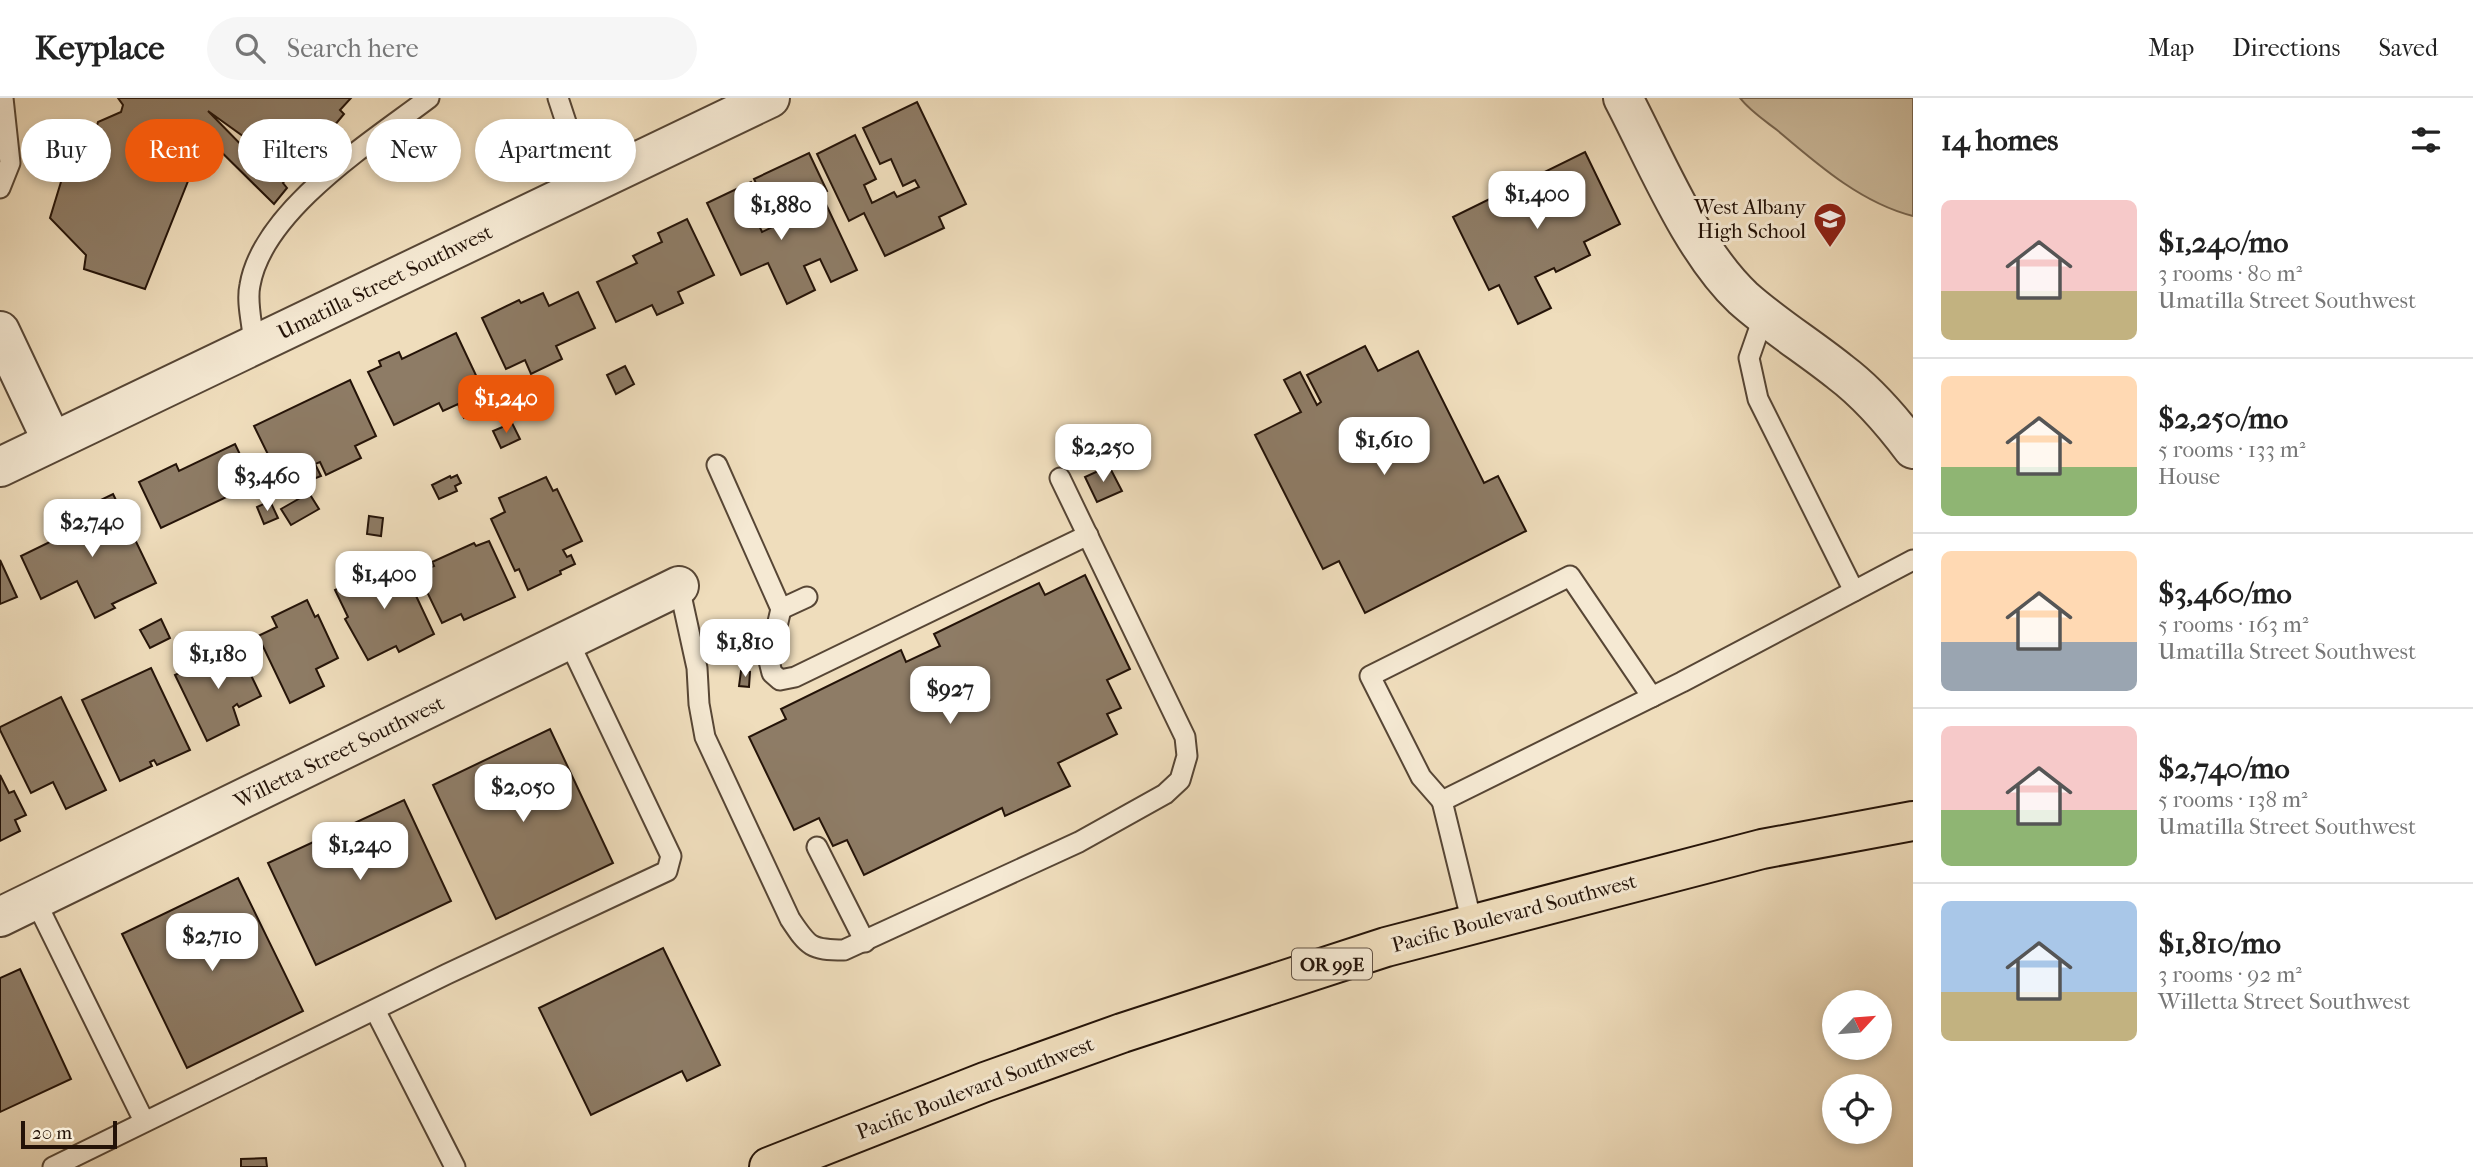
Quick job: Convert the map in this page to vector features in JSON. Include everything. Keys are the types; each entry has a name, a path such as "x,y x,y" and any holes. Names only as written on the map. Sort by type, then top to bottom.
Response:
{"main road":[{"name":"Pacific Boulevard Southwest","path":"769,1167 829,1156 985,1082 1158,1020 1386,947 1762,849 1913,821"}],"street":[{"name":"Umatilla Street Southwest","path":"0,467 770,98"},
{"path":"1623,98 1705,252 1726,279 1765,315 1842,372 1891,420 1913,449"},
{"path":"0,331 52,441"},
{"name":"Willetta Street Southwest","path":"0,917 679,586"}],"lane":[{"path":"0,188 10,163 3,98"},
{"path":"254,345 249,289 254,267 275,230 292,209 351,158 429,98"},
{"path":"558,98 587,186"},
{"path":"1765,315 1749,358 1758,399 1854,591"},
{"path":"717,465 781,609 769,661 772,673 780,680 795,677 1088,535"},
{"path":"679,586 697,668 699,704 705,737 790,919 804,940 819,950 844,950 1115,824 1165,794 1180,780 1188,756 1185,737 1060,478"},
{"path":"1442,801 1652,697 1913,560"},
{"path":"1472,923 1442,801 1421,777 1370,676 1570,576 1652,697"},
{"path":"781,609 807,597"},
{"path":"53,1167 667,871 671,856 568,640"},
{"path":"817,847 865,942"},
{"path":"35,900 144,1121"},
{"path":"375,1010 455,1167"}],"shaded area":[{"path":"1740,98 1913,98 1913,216 1875,202 1840,181 1757,115"}],"building":[{"path":"118,98 351,98 340,110 344,114 340,119 238,119 238,133 224,122 224,119 219,119 208,111 216,119 125,119 125,182 188,182 145,289 84,269 86,255 50,218 61,182 111,182 111,119 105,119 121,112 123,105"},
{"path":"917,102 966,204 939,217 944,228 885,256 864,213 849,221 817,154 855,135 876,179 864,185 872,203 894,192 897,197 919,187 915,180 903,186 891,159 880,164 863,128"},
{"path":"224,127 238,142 238,168 224,155"},
{"path":"1585,152 1620,224 1584,242 1590,255 1556,272 1554,268 1535,277 1551,308 1518,324 1499,285 1489,290 1453,217"},
{"path":"809,153 827,191 772,217 754,179"},
{"path":"252,182 284,182 287,188 274,204"},
{"path":"751,182 767,214 756,219 762,232 825,202 857,270 831,282 820,259 804,266 815,290 787,304 768,263 741,275 707,203"},
{"path":"687,219 714,275 678,292 683,303 657,315 652,305 616,322 597,282 637,263 633,256 662,242 658,233"},
{"path":"578,292 595,328 556,346 562,359 531,374 525,360 506,369 482,318 519,300 521,303 543,293 549,306"},
{"path":"456,333 490,405 464,418 458,404 443,411 439,403 394,425 368,372 381,366 379,361 399,352 402,359"},
{"path":"1365,346 1378,371 1418,351 1484,483 1498,476 1526,531 1365,613 1339,561 1323,569 1255,435 1301,412 1284,380 1300,372 1317,405 1321,402 1307,375"},
{"path":"625,366 634,384 616,394 607,375"},
{"path":"350,380 376,436 355,446 361,458 326,475 320,462 315,464 321,476 306,482 301,472 281,481 254,426"},
{"path":"512,423 520,439 501,448 493,431"},
{"path":"235,444 254,484 161,528 139,482 176,464 179,471"},
{"path":"1109,466 1122,491 1097,502 1085,477"},
{"path":"457,475 461,483 455,486 457,491 439,499 432,485"},
{"path":"546,477 553,491 557,489 582,541 563,550 567,557 571,555 575,564 528,590 519,569 515,571 491,519 505,512 499,498"},
{"path":"309,493 319,509 291,525 281,509"},
{"path":"113,494 156,583 112,604 115,608 95,618 77,581 41,599 21,556 54,540 52,534 80,520 76,512"},
{"path":"270,501 278,518 264,524 257,507"},
{"path":"369,516 383,518 381,536 367,534"},
{"path":"489,541 515,597 464,620 461,614 442,623 418,573 434,566 432,562 474,543 476,546"},
{"path":"399,559 403,568 406,566 413,582 410,583 434,634 399,652 396,646 368,660 345,619 348,617 335,590"},
{"path":"0,560 17,597 0,604"},
{"path":"1085,575 1130,669 1107,680 1121,708 1107,714 1117,734 1058,763 1070,786 1005,816 1002,808 864,875 847,840 833,846 819,818 794,830 749,737 786,719 781,709 901,650 906,662 940,646 934,634 1039,583 1045,595"},
{"path":"307,600 315,617 318,615 338,658 316,669 324,686 290,703 258,636 277,627 272,617"},
{"path":"161,619 170,638 150,648 140,630"},
{"path":"237,646 261,696 239,707 237,704 233,707 239,725 207,741 175,675"},
{"path":"151,668 190,750 157,765 154,760 150,762 152,766 120,781 82,700"},
{"path":"741,671 750,672 749,687 739,686"},
{"path":"61,697 106,790 66,809 53,782 31,793 0,730 0,727"},
{"path":"550,729 613,863 496,919 433,785"},
{"path":"0,775 9,793 14,791 26,815 15,820 20,831 0,841"},
{"path":"404,800 451,901 316,965 268,863"},
{"path":"238,878 303,1011 187,1068 122,934"},
{"path":"663,948 720,1065 687,1081 682,1071 591,1115 539,1008"},
{"path":"20,969 71,1079 0,1112 0,978"},
{"path":"266,1158 267,1167 241,1167 241,1159"}],"place":[{"name":"West Albany High School","path":"1830,249"}]}
